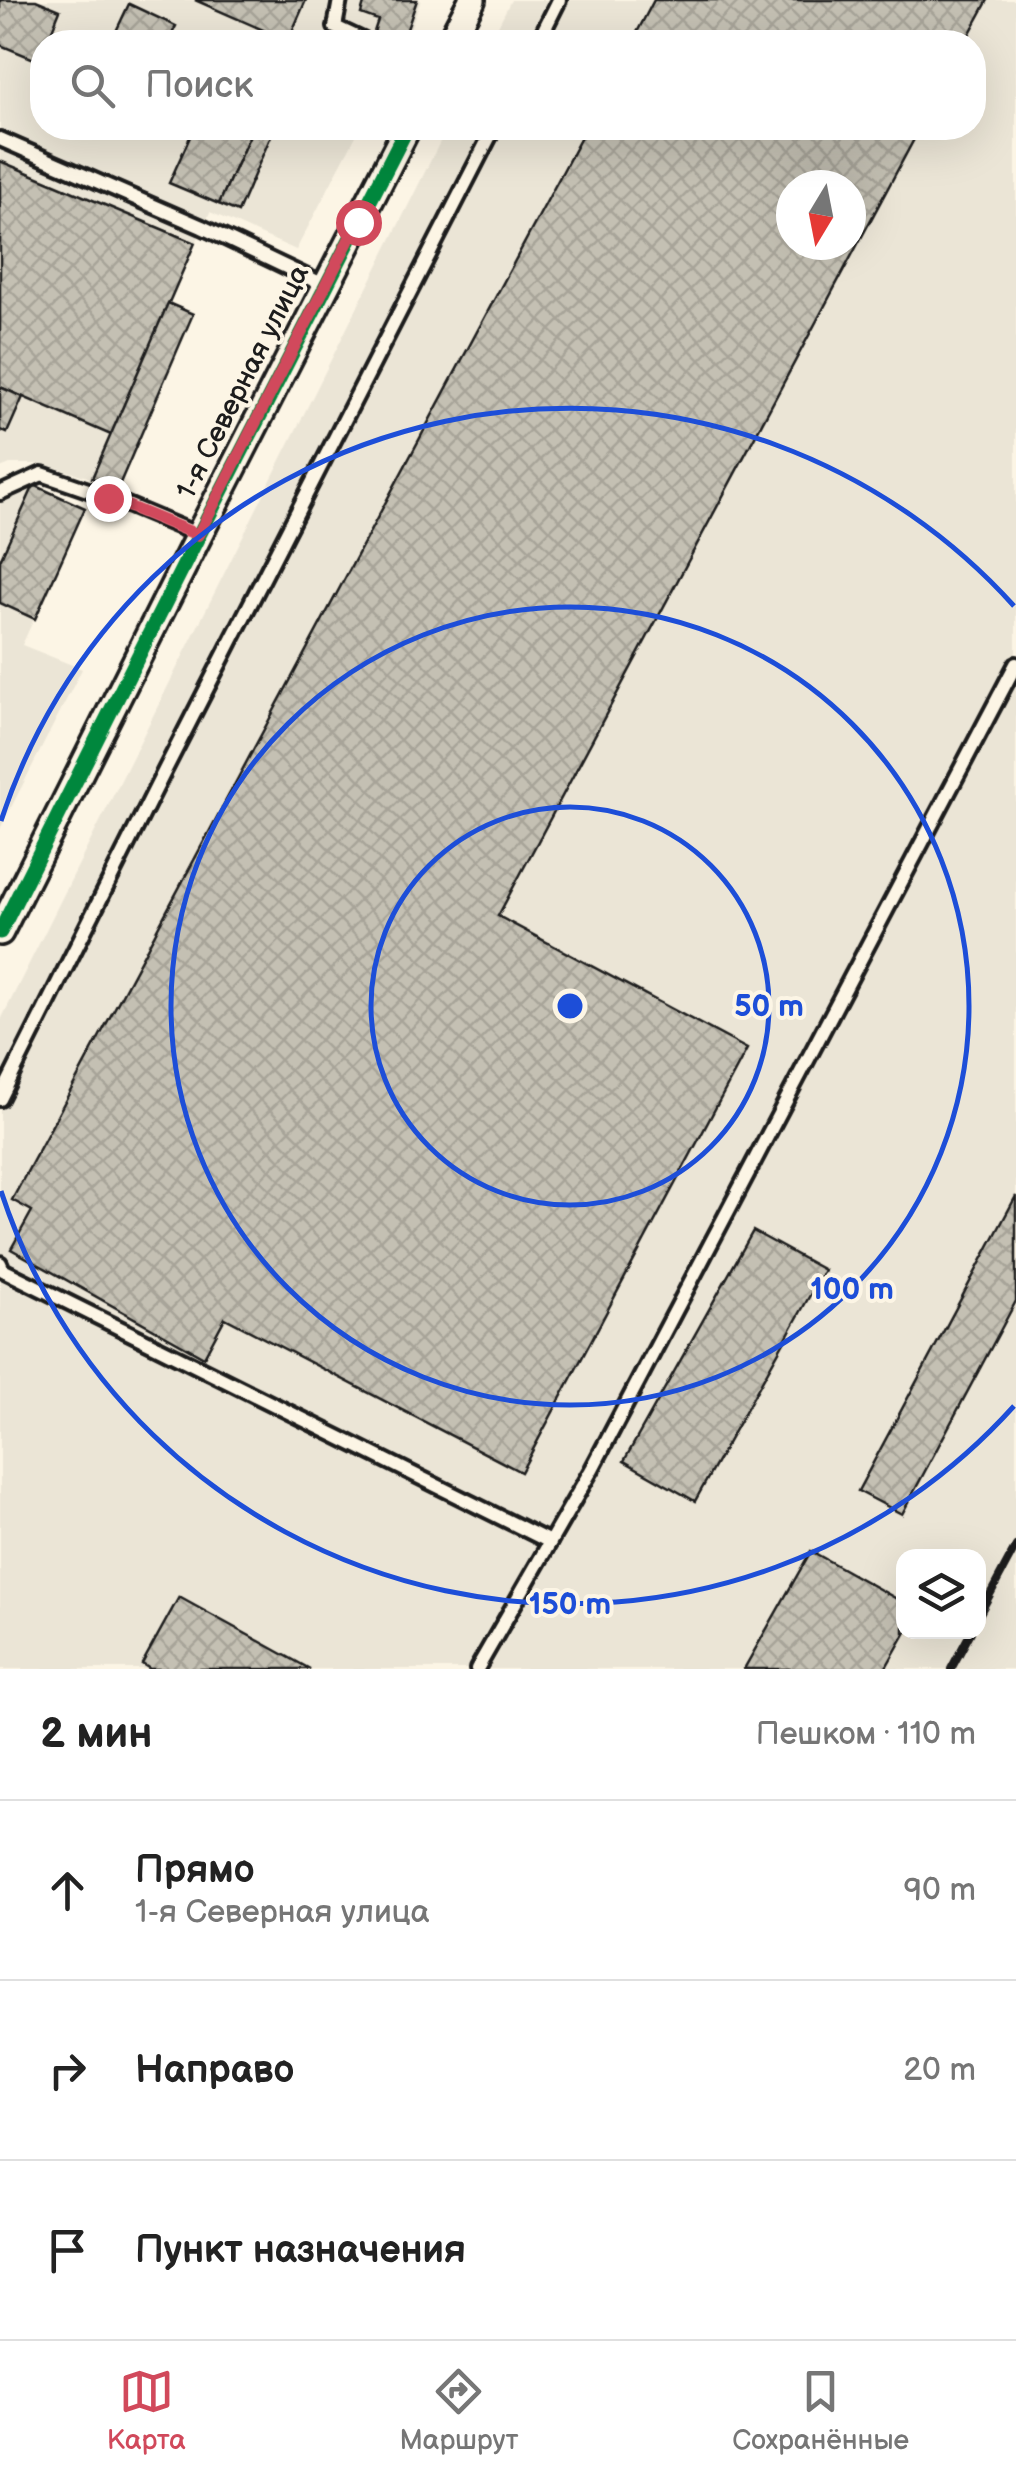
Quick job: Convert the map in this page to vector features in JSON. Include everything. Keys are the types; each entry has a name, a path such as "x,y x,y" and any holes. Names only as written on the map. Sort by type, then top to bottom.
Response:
{"street":[{"path":"456,30 472,0"},
{"name":"1-я Северная улица","path":"0,932 401,140"}],"lane":[{"path":"340,0 335,27 341,30"},
{"path":"544,30 560,0"},
{"path":"0,139 326,286"},
{"path":"0,1099 488,140"},
{"path":"0,493 42,474 198,535"},
{"path":"477,1669 592,1469 1016,664"},
{"path":"0,1263 4,1270 550,1542"}],"shaded area":[{"path":"0,0 421,0 410,30 30,30 30,140 354,140 296,250 210,212 169,303 193,314 117,490 92,478 43,464 10,464 0,468"},
{"path":"511,0 1016,0 1016,1669 0,1669 0,1022 441,140 986,140 986,30 496,30"},
{"path":"34,485 85,508 22,645 82,669 0,829 0,503"}],"building":[{"path":"0,0 36,0 60,10 52,30 30,30 30,57 0,45"},
{"path":"195,0 306,0 293,30 263,30"},
{"path":"365,0 417,0 407,30 375,30 378,20 361,14"},
{"path":"654,0 988,0 972,30 638,30"},
{"path":"129,4 176,26 174,30 117,30"},
{"path":"189,140 248,140 219,204 169,183"},
{"path":"248,140 269,140 238,212 219,204"},
{"path":"580,140 914,140 866,229 866,170 776,170 776,260 849,260 498,916 747,1049 521,1472 225,1318 204,1357 11,1249 32,1211 12,1200"},
{"path":"0,161 195,243 111,435 0,387"},
{"path":"168,303 193,314 117,490 92,478"},
{"path":"0,387 23,397 7,433 0,430"},
{"path":"34,485 85,508 35,619 0,603 0,560"},
{"path":"1016,1196 1016,1301 902,1514 858,1491"},
{"path":"753,1231 824,1270 695,1501 624,1461"},
{"path":"811,1551 896,1599 896,1639 902,1639 885,1669 744,1669"},
{"path":"179,1597 310,1669 150,1669 142,1664"}],"railway":[{"path":"986,1602 1016,1546"},
{"path":"951,1669 967,1639"}],"cycle path":[{"path":"0,932 401,140"}],"route":[{"path":"108,498 198,535 358,222"}]}
